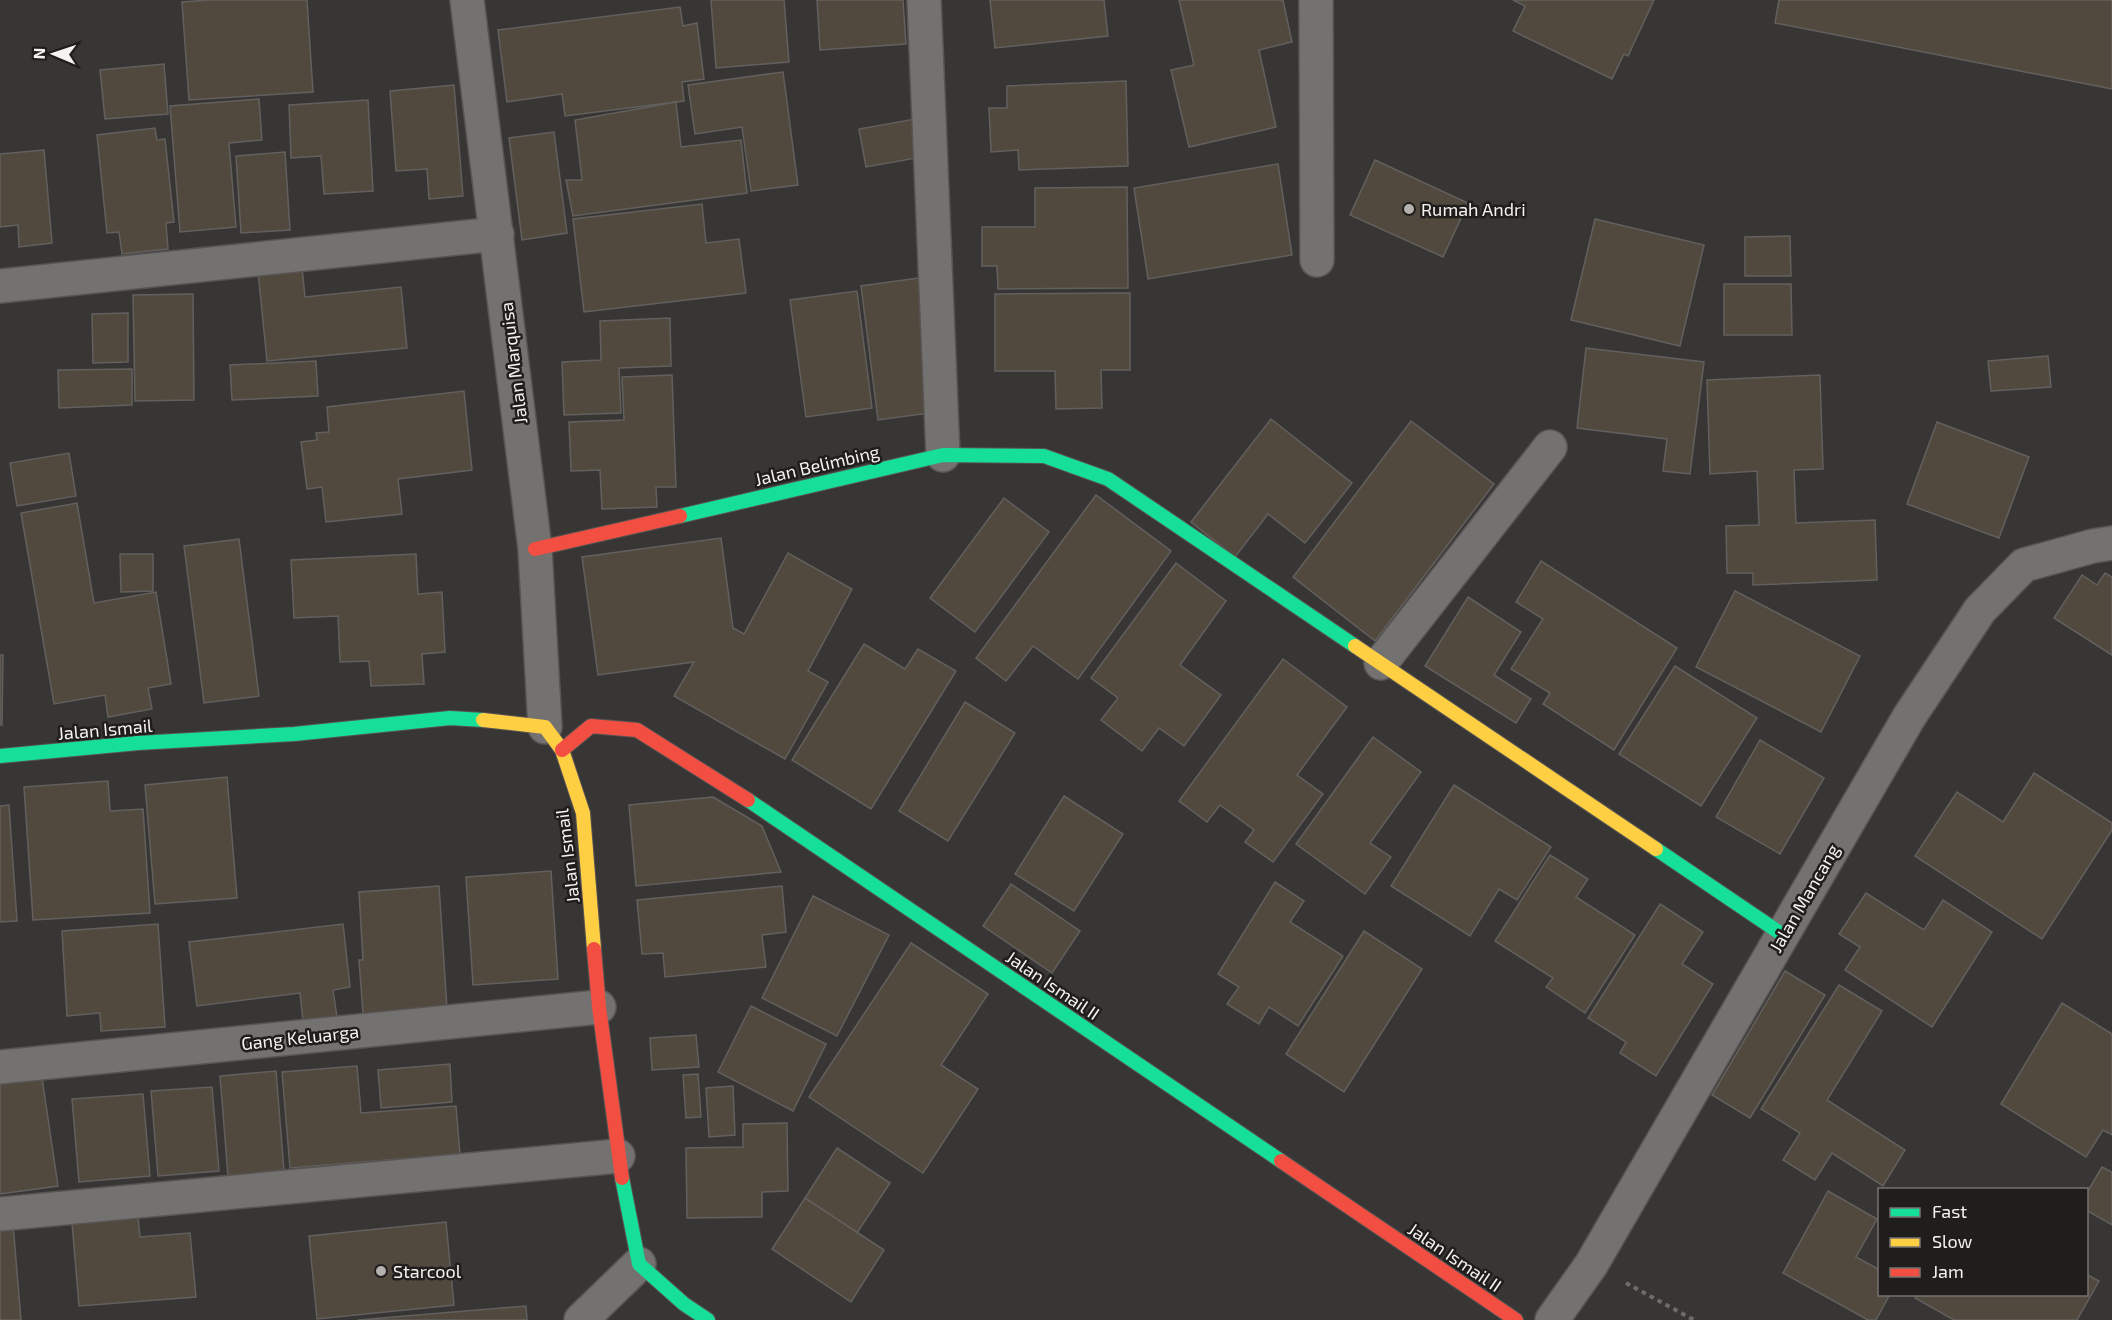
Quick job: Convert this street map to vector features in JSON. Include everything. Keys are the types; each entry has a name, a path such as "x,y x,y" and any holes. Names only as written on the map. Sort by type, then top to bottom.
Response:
{"street":[{"name":"Jalan Marquisa","path":"467,0 535,549 553,739"},
{"path":"924,0 943,454"},
{"path":"1316,0 1317,260"},
{"path":"0,286 497,234"},
{"path":"1381,663 1550,447"},
{"name":"Jalan Belimbing","path":"535,549 943,454 1044,456 1108,479 1783,935"},
{"name":"Jalan Mancang","path":"1552,1320 1591,1264 1909,717 1980,610 2024,565 2112,543"},
{"name":"Jalan Ismail","path":"0,756 138,743 294,734 450,718 501,721 553,739 583,813 599,1007 618,1156 639,1264"},
{"name":"Jalan Ismail II","path":"553,739 591,726 637,730 754,804 1516,1320"},
{"name":"Gang Keluarga","path":"0,1067 599,1007"},
{"path":"0,1214 618,1156"},
{"path":"581,1320 639,1264 684,1304 708,1320"}],"path":[{"path":"1591,1264 1694,1320"}],"building":[{"path":"307,0 313,92 189,100 182,2"},
{"path":"711,0 784,0 789,62 716,68"},
{"path":"817,0 903,0 906,44 820,50"},
{"path":"990,0 1104,0 1108,36 995,48"},
{"path":"1179,0 1283,0 1292,42 1259,50 1276,127 1189,147 1171,70 1194,65"},
{"path":"1513,0 1654,0 1628,56 1624,54 1612,79 1513,31 1525,6"},
{"path":"1779,0 2112,0 2112,89 1775,23"},
{"path":"680,7 683,26 697,23 704,79 682,82 684,101 565,116 562,94 507,102 498,30"},
{"path":"164,64 168,114 105,119 100,70"},
{"path":"783,72 798,185 751,191 742,127 695,134 688,85"},
{"path":"1126,81 1128,166 1019,170 1018,150 991,152 989,108 1007,108 1007,86"},
{"path":"454,85 463,196 429,199 427,169 396,171 390,91"},
{"path":"259,99 262,140 229,143 236,227 180,232 170,106"},
{"path":"368,100 373,191 324,194 321,156 291,158 289,105"},
{"path":"676,102 681,147 741,140 747,193 573,216 566,180 582,180 575,120"},
{"path":"915,119 922,157 866,167 859,129"},
{"path":"155,128 157,140 165,139 174,222 166,223 168,249 122,254 119,232 107,233 97,135"},
{"path":"554,132 567,233 522,240 509,138"},
{"path":"44,150 52,243 19,247 18,225 0,227 0,154"},
{"path":"285,152 290,230 241,233 236,156"},
{"name":"Rumah Andri","path":"1375,160 1468,203 1443,257 1350,215"},
{"path":"1278,164 1292,255 1148,279 1134,188"},
{"path":"1127,187 1128,288 998,289 997,266 982,266 982,227 1035,227 1035,188"},
{"path":"702,204 706,243 739,239 746,293 584,312 573,219"},
{"path":"1595,219 1704,245 1680,346 1571,320"},
{"path":"1790,236 1791,276 1745,276 1745,237"},
{"path":"301,257 305,297 401,287 407,348 267,361 257,262"},
{"path":"918,278 936,412 878,420 861,286"},
{"path":"1724,284 1791,284 1792,335 1724,335"},
{"path":"857,291 872,408 806,417 790,300"},
{"path":"1130,293 1130,370 1101,370 1102,408 1056,409 1055,371 995,371 995,294"},
{"path":"193,294 194,400 135,401 133,295"},
{"path":"128,313 128,362 93,363 92,314"},
{"path":"670,318 671,366 619,368 621,413 564,415 562,362 601,360 600,321"},
{"path":"1586,348 1704,362 1690,474 1663,471 1667,439 1577,428"},
{"path":"2048,356 2051,387 1991,391 1988,361"},
{"path":"316,361 318,396 232,400 230,365"},
{"path":"132,369 132,405 59,408 58,370"},
{"path":"672,375 676,487 656,487 657,507 602,509 600,470 571,471 569,422 624,420 622,377"},
{"path":"1820,375 1823,469 1794,470 1796,523 1875,520 1877,580 1753,585 1753,573 1727,573 1726,526 1759,525 1757,471 1710,474 1707,380"},
{"path":"464,391 472,470 398,479 402,514 326,522 322,487 307,489 301,442 317,440 316,433 329,432 327,407"},
{"path":"1271,419 1352,483 1305,543 1268,514 1235,557 1191,522"},
{"path":"1411,421 1494,484 1375,641 1293,577"},
{"path":"1937,422 2029,457 1999,538 1907,504"},
{"path":"69,453 76,496 17,506 10,463"},
{"path":"1096,495 1171,551 1078,679 1033,646 1006,681 976,658"},
{"path":"1004,498 1049,532 975,632 930,598"},
{"path":"77,503 94,603 156,592 171,684 148,688 152,709 108,717 105,695 54,704 21,513"},
{"path":"721,538 733,628 744,634 788,553 852,589 808,671 828,682 785,759 674,696 694,662 598,675 582,557"},
{"path":"239,539 259,696 204,703 184,546"},
{"path":"120,554 153,554 153,591 121,592"},
{"path":"416,554 418,594 442,592 445,652 422,654 424,684 371,686 369,661 340,662 338,616 294,618 291,560"},
{"path":"1541,561 1677,648 1614,750 1543,704 1550,693 1511,669 1543,619 1516,602"},
{"path":"1176,563 1226,601 1180,665 1221,695 1184,746 1159,728 1142,751 1101,720 1118,698 1091,678"},
{"path":"2105,573 2112,577 2112,655 2054,618 2082,575 2097,585"},
{"path":"1735,591 1860,656 1821,732 1696,667"},
{"path":"1468,597 1521,632 1494,675 1531,699 1516,723 1425,666"},
{"path":"864,644 905,669 918,649 956,671 871,809 792,760"},
{"path":"0,655 3,655 2,725 0,725"},
{"path":"1283,659 1347,707 1297,775 1323,794 1273,862 1245,842 1254,830 1220,805 1207,822 1179,801"},
{"path":"1675,666 1757,718 1701,806 1619,754"},
{"path":"965,702 1015,733 948,841 899,811"},
{"path":"1373,737 1421,772 1370,843 1391,857 1365,894 1296,844"},
{"path":"1760,740 1824,778 1780,854 1716,817"},
{"path":"2034,773 2112,823 2112,830 2042,939 1915,856 1957,792 2003,822"},
{"path":"227,777 237,898 155,904 145,785"},
{"path":"108,781 110,811 143,809 150,913 33,920 24,787"},
{"path":"1454,785 1551,847 1517,900 1499,889 1470,936 1391,886"},
{"path":"1064,796 1123,834 1074,911 1015,874"},
{"path":"713,797 762,826 781,872 636,886 629,805"},
{"path":"9,805 17,921 0,922 0,806"},
{"path":"1550,855 1588,879 1576,897 1635,935 1585,1013 1546,987 1553,978 1495,941"},
{"path":"551,871 558,979 473,985 466,877"},
{"path":"1275,882 1304,901 1290,922 1343,956 1298,1026 1269,1007 1259,1024 1227,1004 1239,987 1218,974"},
{"path":"1011,884 1080,931 1052,973 983,926"},
{"path":"439,886 447,1008 363,1014 359,960 363,960 359,892"},
{"path":"782,886 786,932 762,935 766,967 665,977 663,953 642,954 637,900"},
{"path":"1866,893 1924,930 1943,900 1992,932 1932,1027 1845,970 1860,947 1839,934"},
{"path":"813,896 889,935 837,1036 762,998"},
{"path":"1660,904 1703,932 1682,964 1713,984 1656,1076 1620,1053 1626,1042 1588,1018"},
{"path":"158,924 165,1027 101,1031 100,1013 67,1016 62,931"},
{"path":"343,924 350,987 333,990 337,1017 303,1021 300,993 197,1006 189,942"},
{"path":"1364,931 1422,969 1344,1092 1286,1054"},
{"path":"911,943 988,994 941,1065 978,1089 923,1173 809,1097"},
{"path":"1785,971 1825,995 1750,1118 1712,1095"},
{"path":"1839,985 1882,1011 1827,1100 1905,1150 1883,1186 1832,1153 1815,1180 1783,1160 1800,1133 1761,1109"},
{"path":"2062,1003 2112,1034 2112,1135 2103,1130 2086,1157 2001,1104"},
{"path":"751,1006 826,1044 793,1111 718,1072"},
{"path":"696,1035 699,1067 652,1070 650,1038"},
{"path":"450,1064 452,1102 381,1108 378,1070"},
{"path":"357,1066 361,1113 456,1106 460,1154 290,1168 282,1072"},
{"path":"276,1071 284,1171 228,1176 220,1076"},
{"path":"698,1074 701,1117 686,1118 683,1075"},
{"path":"42,1078 58,1186 0,1194 0,1084"},
{"path":"733,1086 735,1135 709,1137 706,1088"},
{"path":"212,1087 219,1171 158,1176 151,1091"},
{"path":"143,1094 150,1176 79,1182 72,1099"},
{"path":"787,1123 788,1191 762,1192 762,1217 687,1218 686,1148 743,1147 743,1124"},
{"path":"837,1148 890,1183 857,1233 805,1198"},
{"path":"2102,1167 2112,1172 2112,1225 2088,1211 2088,1191"},
{"path":"1828,1191 1877,1219 1856,1257 1878,1269 1878,1296 1889,1296 1876,1320 1868,1320 1783,1273"},
{"path":"805,1198 884,1250 851,1302 772,1249"},
{"path":"137,1206 140,1237 190,1233 196,1297 79,1306 71,1211"},
{"name":"Starcool","path":"446,1222 454,1305 317,1319 309,1236"},
{"path":"13,1224 21,1320 0,1320 0,1225"},
{"path":"2088,1275 2099,1281 2077,1320 1954,1320 1915,1298 1916,1296 2088,1296"},
{"path":"526,1306 527,1320 358,1320"}],"traffic: fast":[{"path":"680,516 943,455 1044,456 1108,479 1355,646"},
{"path":"0,756 138,743 294,734 450,718 483,720"},
{"path":"748,800 1281,1161"},
{"path":"1656,849 1783,935"},
{"path":"622,1178 639,1264 684,1304 708,1320"}],"traffic: slow":[{"path":"1355,646 1656,849"},
{"path":"483,720 545,727 562,750 583,813 594,949"}],"traffic: jam":[{"path":"535,549 680,516"},
{"path":"562,750 591,726 637,730 748,800"},
{"path":"594,949 599,1007 622,1178"},
{"path":"1281,1161 1516,1320"}],"place":[{"name":"Rumah Andri","path":"1409,209"},
{"name":"Starcool","path":"381,1271"}]}
